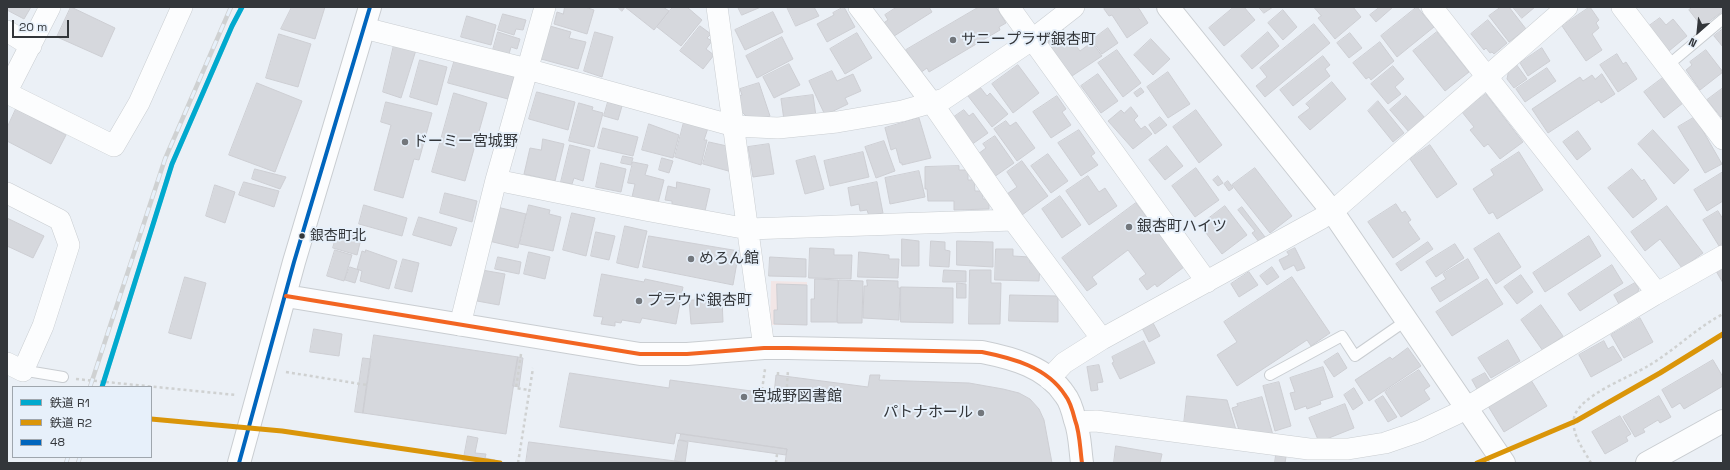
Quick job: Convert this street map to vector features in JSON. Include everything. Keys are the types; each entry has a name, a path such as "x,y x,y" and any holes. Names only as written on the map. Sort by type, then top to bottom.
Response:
{"street":[{"path":"50,7 7,92 114,146 139,103 182,7"},
{"path":"239,463 370,7"},
{"path":"460,325 496,180 545,7"},
{"path":"717,7 764,348"},
{"path":"859,7 932,103 1013,220 1102,339"},
{"path":"1009,7 1207,282"},
{"path":"364,28 527,69 734,126 778,128 822,123 902,110 944,99 1033,39 1074,7"},
{"path":"1168,7 1332,211 1504,463"},
{"path":"1432,7 1657,293"},
{"path":"1049,379 1064,363 1102,339 1207,282 1332,211 1567,7"},
{"path":"1622,7 1723,139"},
{"path":"7,31 30,46"},
{"path":"496,180 748,229 1013,220"},
{"path":"7,193 60,220 69,245 43,326 12,367"},
{"path":"1076,422 1096,421 1309,449 1348,449 1385,444 1420,431 1467,408 1657,293 1723,256"},
{"path":"286,296 640,354 687,354 764,348 982,352 1009,357 1033,367 1065,394 1076,422 1082,463"},
{"path":"1647,463 1723,421"}],"lane":[{"path":"1667,66 1723,19"},
{"path":"1270,375 1342,336 1356,356 1407,320"},
{"path":"12,367 64,377"}],"path":[{"path":"1591,463 1576,436 1574,417 1578,409 1591,397 1649,366 1708,321 1723,314"},
{"path":"521,357 518,366 516,388 530,390"},
{"path":"518,463 533,368"},
{"path":"762,390 765,369"},
{"path":"778,369 778,375"},
{"path":"776,400 786,401 788,370"},
{"path":"286,372 367,385"},
{"path":"64,377 147,386"},
{"path":"152,387 258,398"},
{"path":"776,463 777,454"}],"shaded area":[{"path":"771,281 807,282 807,325 770,325"}],"building":[{"path":"7,7 31,7 24,19 7,10"},
{"path":"71,7 115,28 102,57 57,37"},
{"path":"292,7 325,7 315,39 281,29"},
{"path":"565,7 585,7 594,10 587,34 554,24 557,12 563,14"},
{"path":"618,7 625,7 622,11"},
{"path":"625,7 663,7 669,11 654,30"},
{"path":"673,7 687,7 702,20 681,46 657,27"},
{"path":"738,7 761,7 742,15"},
{"path":"787,7 814,7 819,16 796,26"},
{"path":"844,7 855,27 827,42 817,24 834,15 833,13"},
{"path":"897,7 929,7 932,12 891,38 882,24 888,20 885,15"},
{"name":"サニープラザ銀杏町","path":"979,7 996,7 1006,23 999,27 1000,30 929,72 927,68 920,73 906,50"},
{"path":"1107,7 1138,7 1148,23 1127,38 1112,15 1109,16 1104,9"},
{"path":"1234,7 1244,7 1255,20 1224,46 1209,28"},
{"path":"1259,7 1273,7 1264,13"},
{"path":"1314,7 1353,7 1361,17 1335,39 1318,18 1321,16"},
{"path":"1380,7 1393,7 1376,22 1370,15"},
{"path":"1417,7 1434,27 1397,57 1381,36"},
{"path":"1501,7 1509,7 1526,29 1509,42 1489,16"},
{"path":"1513,7 1535,7 1522,18"},
{"path":"1590,7 1599,20 1596,23 1599,28 1592,34 1602,50 1586,61 1562,26"},
{"path":"1693,7 1723,7 1723,11 1702,27 1689,10"},
{"path":"1283,10 1297,27 1283,40 1268,23"},
{"path":"773,12 783,32 745,50 735,30"},
{"path":"503,14 526,20 523,30 516,29 514,35 498,30"},
{"path":"467,16 496,25 491,45 461,37"},
{"path":"1660,18 1666,25 1673,19 1687,36 1669,51 1649,26"},
{"path":"1488,20 1507,43 1494,54 1492,52 1490,53 1486,48 1484,50 1471,34"},
{"path":"1314,24 1330,43 1265,97 1256,86 1267,77 1260,68"},
{"path":"550,26 571,32 569,38 586,42 578,69 541,59"},
{"path":"700,26 711,34 707,38 712,41 706,49 714,55 703,69 680,51"},
{"path":"1062,28 1080,51 1092,42 1102,56 1072,76 1048,46 1048,39"},
{"path":"1108,28 1118,43 1102,54 1092,40"},
{"path":"1723,29 1723,47 1714,36"},
{"path":"498,32 520,39 517,49 511,47 509,54 493,50"},
{"path":"595,32 613,37 602,77 584,71"},
{"path":"1268,32 1279,46 1252,69 1241,56"},
{"path":"1437,32 1469,72 1445,91 1413,51"},
{"path":"857,33 872,58 845,74 830,49"},
{"path":"1350,33 1362,48 1349,58 1337,43"},
{"path":"279,34 311,44 298,87 266,78"},
{"path":"782,37 793,59 757,78 746,56"},
{"path":"1151,39 1170,59 1153,75 1134,55"},
{"path":"1380,42 1394,61 1371,80 1369,77 1366,79 1353,63"},
{"path":"394,45 416,50 401,98 383,92"},
{"path":"1542,48 1550,61 1528,76 1520,63"},
{"path":"1117,50 1141,83 1123,97 1098,63"},
{"path":"1706,50 1723,72 1700,90 1686,70 1692,65 1690,62"},
{"path":"1617,54 1623,64 1626,62 1637,79 1618,92 1600,65"},
{"path":"1323,56 1330,65 1325,69 1330,76 1293,106 1280,90"},
{"path":"455,59 505,72 505,74 514,77 508,99 448,83"},
{"path":"420,60 447,67 437,105 410,97"},
{"path":"789,64 800,85 774,98 763,77"},
{"path":"1516,64 1527,79 1514,88 1507,79 1509,69"},
{"path":"1018,65 1039,93 1013,113 992,84"},
{"path":"1393,66 1404,79 1395,87 1401,94 1388,104 1371,84"},
{"path":"1547,68 1556,81 1525,102 1516,89"},
{"path":"832,71 837,81 853,74 861,91 845,98 848,104 825,115 809,81"},
{"path":"1168,72 1190,104 1168,118 1147,87"},
{"path":"1098,74 1118,101 1101,113 1081,86"},
{"path":"1602,74 1615,94 1601,103 1599,100 1548,133 1532,109 1580,77 1583,81 1592,75 1595,79"},
{"path":"1664,77 1683,103 1664,118 1644,92"},
{"path":"1332,82 1346,99 1310,130 1298,117 1310,108 1306,104"},
{"path":"257,83 302,101 275,172 229,155"},
{"path":"759,83 770,116 761,120 750,120 739,109 739,96 742,95 740,89"},
{"path":"980,87 987,96 990,93 1008,114 992,127 968,96"},
{"path":"1141,88 1144,92 1137,97 1134,93"},
{"path":"1723,88 1723,116 1721,117 1707,100"},
{"path":"537,92 575,102 568,130 529,119"},
{"path":"454,93 487,103 465,181 432,172"},
{"path":"1486,94 1523,142 1500,159 1488,144 1484,147 1470,130 1474,127 1462,112"},
{"path":"813,95 816,116 784,120 781,99"},
{"path":"1057,96 1066,109 1062,112 1071,125 1051,138 1033,112"},
{"path":"1406,96 1425,118 1409,132 1390,110"},
{"path":"1378,101 1404,133 1393,142 1368,111"},
{"name":"ドーミー宮城野","path":"386,102 432,113 419,160 414,159 403,198 374,190 391,125 381,122"},
{"path":"608,102 622,106 618,120 604,116"},
{"path":"579,103 593,107 592,110 603,113 594,147 569,141"},
{"path":"1131,107 1138,116 1134,120 1141,129 1145,126 1152,134 1133,149 1108,121 1121,110 1124,113"},
{"path":"16,109 66,135 51,164 7,141 7,128"},
{"path":"964,110 969,116 973,113 988,133 971,145 951,119"},
{"path":"1196,110 1222,145 1199,163 1173,127"},
{"path":"1160,117 1167,125 1155,134 1149,125"},
{"path":"1695,117 1722,164 1705,173 1678,127"},
{"path":"919,118 931,158 902,165 902,163 900,163 896,148 891,150 885,128"},
{"path":"1006,121 1010,126 1016,122 1035,148 1017,161 994,129"},
{"path":"684,122 708,128 704,140 707,140 701,165 675,157"},
{"path":"649,124 679,135 673,158 642,150"},
{"path":"603,128 638,137 633,156 598,148"},
{"path":"1079,130 1095,153 1091,156 1098,165 1081,176 1058,143"},
{"path":"1653,130 1689,170 1674,184 1638,144"},
{"path":"1578,131 1591,149 1577,160 1563,142"},
{"path":"995,136 1014,163 994,177 978,154 986,148 983,144"},
{"path":"543,139 564,144 555,181 524,174 530,148 541,150"},
{"path":"884,141 895,171 876,178 865,147"},
{"path":"709,142 727,146 732,172 703,164"},
{"path":"769,144 774,174 753,177 748,147"},
{"path":"570,145 590,150 583,181 574,178 572,184 561,182"},
{"path":"1430,145 1457,184 1437,198 1410,159"},
{"path":"1167,146 1183,166 1165,180 1149,160"},
{"path":"863,152 869,177 830,186 824,161"},
{"path":"1519,152 1543,190 1497,219 1493,212 1489,214 1473,189 1494,175 1491,170"},
{"path":"1048,154 1068,181 1051,193 1031,166"},
{"path":"623,156 633,158 631,165 621,163"},
{"path":"815,156 824,189 805,194 796,161"},
{"path":"662,158 673,161 669,173 659,170"},
{"path":"1022,161 1048,196 1022,215 1007,194 1017,187 1007,172"},
{"path":"633,162 648,165 645,175 664,180 658,203 632,197 635,184 628,183"},
{"path":"601,163 626,169 621,192 596,187"},
{"path":"959,166 959,170 968,170 968,180 974,180 975,191 982,191 983,199 989,199 989,209 954,210 954,201 928,201 927,189 925,189 925,167"},
{"path":"1196,168 1219,200 1195,217 1172,186"},
{"path":"1255,168 1292,216 1270,233 1232,185"},
{"path":"255,169 286,177 280,189 252,179"},
{"path":"1632,169 1642,181 1644,179 1657,199 1633,218 1608,188"},
{"path":"919,171 925,197 890,204 885,178"},
{"path":"1723,172 1723,201 1707,211 1694,190"},
{"path":"1088,176 1099,192 1105,188 1117,206 1089,225 1066,191"},
{"path":"1218,176 1223,183 1218,186 1213,180"},
{"path":"1228,181 1233,188 1229,191 1224,184"},
{"path":"244,182 279,191 274,207 239,195"},
{"path":"677,182 710,189 705,211 672,204 672,201 665,200 668,186 676,188"},
{"path":"877,182 883,213 869,216 867,210 860,211 859,204 851,206 848,188"},
{"path":"215,185 235,192 225,223 206,216"},
{"path":"445,193 477,201 472,222 440,213"},
{"path":"1060,196 1081,225 1062,238 1042,209"},
{"name":"銀杏町ハイツ","path":"1136,203 1184,267 1157,287 1155,284 1147,290 1139,279 1146,274 1128,250 1092,277 1097,284 1087,291 1062,258"},
{"path":"1396,204 1402,213 1405,211 1411,220 1408,222 1420,239 1393,258 1368,222"},
{"path":"364,205 407,218 402,236 359,224"},
{"path":"529,205 550,210 549,214 561,217 553,251 520,244"},
{"path":"1225,206 1247,235 1222,254 1200,225"},
{"path":"1667,206 1703,253 1682,268 1660,239 1645,251 1631,232"},
{"path":"497,207 526,214 518,248 489,241"},
{"path":"1242,207 1265,237 1259,242 1252,233 1255,231 1238,210"},
{"path":"1718,211 1723,219 1723,243 1719,246 1703,220"},
{"path":"572,213 595,218 586,256 563,250"},
{"path":"419,217 457,228 451,246 413,235"},
{"path":"7,218 44,236 33,258 7,246"},
{"path":"625,226 647,231 638,268 617,263"},
{"path":"339,228 362,235 357,255 333,248"},
{"path":"596,232 615,236 609,260 591,256"},
{"path":"1499,233 1521,267 1496,284 1474,249"},
{"name":"めろん館","path":"649,236 739,251 733,285 643,267"},
{"path":"1589,236 1601,256 1545,292 1533,273"},
{"path":"902,239 919,241 919,266 902,266"},
{"path":"931,241 945,242 945,250 950,251 949,267 930,266"},
{"path":"957,241 993,242 993,267 957,265"},
{"path":"1428,242 1433,249 1401,271 1396,264"},
{"path":"1455,244 1464,258 1436,277 1426,262"},
{"path":"810,248 834,249 834,255 852,255 851,279 809,278"},
{"path":"1295,248 1305,268 1297,271 1294,265 1284,270 1279,260 1289,255 1287,252"},
{"path":"996,249 1013,249 1013,256 1030,257 1030,263 1035,263 1035,267 1040,267 1039,281 995,280"},
{"path":"335,250 352,255 344,281 327,276"},
{"path":"366,250 397,261 389,289 360,281 362,271 357,269 362,251 365,252"},
{"path":"529,252 550,257 545,279 524,274"},
{"path":"859,252 889,255 889,259 899,259 898,278 858,277"},
{"path":"498,257 521,262 519,274 495,269"},
{"path":"770,257 806,259 806,277 769,276"},
{"path":"403,259 419,263 412,292 395,288"},
{"path":"1468,259 1479,278 1440,302 1431,288 1446,279 1443,274"},
{"path":"1612,265 1623,283 1580,311 1568,294"},
{"path":"350,267 359,270 355,283 345,280"},
{"path":"1272,267 1279,277 1267,285 1260,276"},
{"path":"1723,267 1723,283 1716,271"},
{"path":"482,270 505,274 499,305 477,301"},
{"path":"944,270 966,271 966,282 943,282"},
{"path":"970,270 991,270 991,283 1001,283 1000,324 969,324"},
{"path":"1249,272 1258,285 1239,297 1231,284"},
{"name":"プラウド銀杏町","path":"602,274 644,282 645,279 683,287 676,324 642,318 640,323 622,320 621,323 615,322 615,326 601,324 603,317 594,316"},
{"path":"1521,275 1533,292 1517,304 1504,287"},
{"path":"185,277 206,283 191,339 169,333"},
{"path":"1292,277 1330,333 1311,346 1307,340 1237,386 1217,355 1237,342 1224,322"},
{"path":"815,279 838,280 837,322 811,322 811,299 814,299"},
{"path":"1487,279 1503,304 1452,336 1436,312"},
{"path":"839,280 863,281 862,323 838,323"},
{"path":"867,280 898,281 898,288 900,288 899,320 863,318 864,286 867,286"},
{"path":"957,283 966,284 966,298 957,298"},
{"path":"1635,283 1639,289 1635,298 1620,306 1614,295"},
{"path":"777,284 807,285 807,325 774,324 774,310 777,310"},
{"path":"901,287 953,288 953,323 901,322"},
{"path":"1010,295 1058,296 1058,322 1009,321"},
{"path":"706,297 706,299 722,299 723,322 691,324 689,300"},
{"path":"1541,305 1563,336 1543,351 1521,320"},
{"path":"1640,318 1653,342 1624,358 1611,335"},
{"path":"1153,323 1160,336 1149,342 1142,328"},
{"path":"314,329 342,334 339,356 310,352"},
{"path":"374,335 518,357 506,434 363,413"},
{"path":"1508,340 1520,361 1491,378 1478,358"},
{"path":"1144,341 1155,363 1120,379 1112,363 1114,362 1112,357"},
{"path":"1604,341 1608,349 1613,346 1622,360 1591,377 1579,355"},
{"path":"1408,348 1421,366 1369,401 1355,380 1390,357 1392,359"},
{"path":"1338,353 1347,368 1334,377 1324,362"},
{"path":"518,357 523,358 519,387 513,386"},
{"path":"363,358 371,359 363,413 355,412"},
{"path":"1713,360 1723,377 1723,386 1684,409 1680,403 1672,408 1662,390"},
{"path":"1099,365 1103,382 1097,383 1098,390 1091,391 1087,367"},
{"path":"1323,367 1333,397 1320,401 1321,404 1307,409 1306,406 1295,410 1290,393 1295,392 1290,378"},
{"path":"1419,370 1430,386 1424,390 1430,399 1401,417 1385,392"},
{"path":"570,373 669,388 670,380 774,394 776,375 868,387 870,375 880,375 879,380 969,383 1003,389 1019,393 1030,399 1039,409 1044,420 1052,463 785,463 787,449 676,433 674,444 560,427"},
{"path":"1485,373 1490,381 1477,389 1472,380"},
{"path":"1531,380 1547,406 1504,432 1488,406"},
{"path":"1279,382 1291,426 1275,431 1263,386"},
{"path":"1354,388 1363,403 1353,410 1344,395"},
{"path":"1187,396 1227,400 1236,430 1184,424"},
{"path":"1383,396 1397,417 1388,422 1375,401"},
{"path":"1659,396 1671,417 1660,423 1658,420 1643,429 1645,432 1635,437 1623,417"},
{"path":"1262,397 1273,435 1239,430 1232,408 1238,406 1237,404"},
{"path":"1345,404 1354,428 1319,442 1309,418"},
{"path":"1620,416 1631,434 1626,437 1628,441 1605,454 1592,432"},
{"path":"681,434 787,449 786,455 680,440"},
{"path":"468,436 478,438 475,453 486,454 485,458 495,460 494,463 463,463"},
{"path":"679,440 688,442 685,463 675,461"},
{"path":"529,442 675,461 688,463 526,463"},
{"path":"1116,446 1162,454 1160,463 1114,463"},
{"path":"1276,455 1286,457 1285,463 1275,463"}],"railway":[{"path":"90,386 165,159 231,7"},
{"path":"102,386 172,164 232,26 242,7"},
{"path":"66,463 68,458"},
{"path":"78,463 80,458"}],"rail line":[{"name":"R1","path":"102,386 172,164 232,26 242,7"},
{"name":"R2","path":"1477,463 1576,421 1660,373 1723,334"},
{"name":"R2","path":"152,419 282,431 500,463"}],"transit line":[{"name":"48","path":"239,463 294,262 370,7"},
{"path":"286,296 640,354 687,354 764,348 982,352 1005,357 1028,365 1049,377 1057,385 1070,403 1078,430 1082,463"}],"place":[{"name":"サニープラザ銀杏町","path":"953,40"},
{"name":"ドーミー宮城野","path":"405,142"},
{"name":"銀杏町ハイツ","path":"1129,227"},
{"name":"銀杏町北","path":"302,236"},
{"name":"めろん館","path":"691,259"},
{"name":"プラウド銀杏町","path":"639,301"},
{"name":"宮城野図書館","path":"744,397"},
{"name":"パトナホール","path":"981,413"}]}
